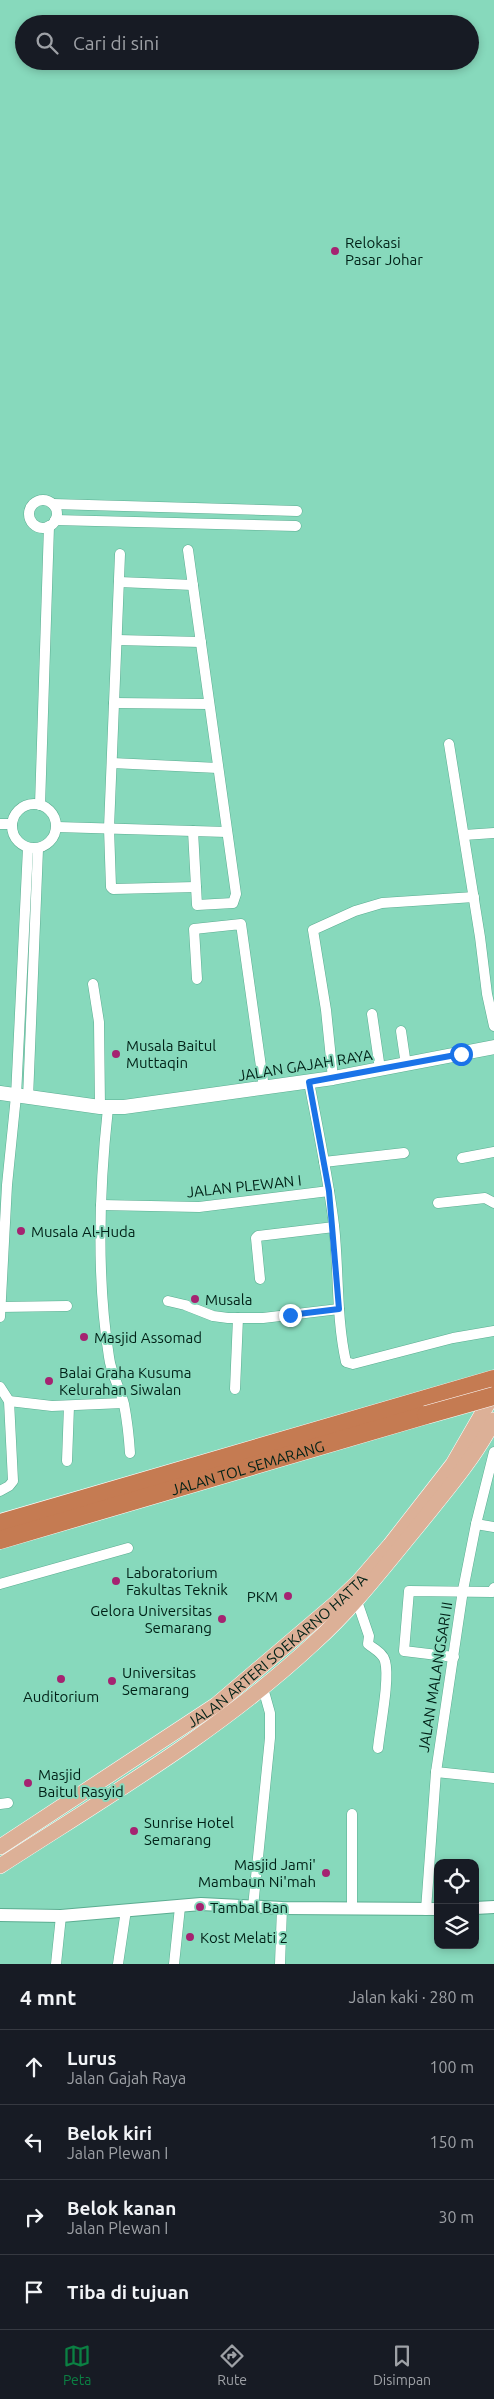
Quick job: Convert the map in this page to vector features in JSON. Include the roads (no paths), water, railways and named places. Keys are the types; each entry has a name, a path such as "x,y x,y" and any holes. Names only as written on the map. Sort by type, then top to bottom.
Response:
{"highway":[{"name":"JALAN TOL SEMARANG","path":"0,1540 426,1407 494,1379"},
{"name":"JALAN TOL SEMARANG","path":"0,1523 426,1407 494,1394"}],"main road":[{"name":"JALAN GAJAH RAYA","path":"0,1093 104,1108 309,1082 494,1047"},
{"name":"JALAN ARTERI SOEKARNO HATTA","path":"0,1847 216,1705 337,1602 359,1581 390,1545 453,1464 494,1394"},
{"name":"JALAN ARTERI SOEKARNO HATTA","path":"0,1866 186,1745 263,1688 315,1643 357,1601 475,1454 490,1438 494,1420"}],"street":[{"path":"296,526 52,523 40,528 32,524 29,511 36,501 45,500 53,504 297,510"},
{"path":"40,805 52,523 57,512 53,504"},
{"path":"188,550 236,894 233,903 197,905 193,831"},
{"path":"120,554 109,828 111,887 113,889 196,887"},
{"path":"119,582 193,585"},
{"path":"117,640 201,642"},
{"path":"114,702 209,704"},
{"path":"449,744 474,897 487,994 494,1026"},
{"path":"112,763 218,768"},
{"path":"27,805 40,805 52,813 57,827 51,841 33,849 16,839 12,824 17,812 21,808 27,805"},
{"path":"0,824 12,824"},
{"path":"57,827 227,832"},
{"path":"464,835 494,833"},
{"path":"0,1317 3,1206 32,1034 33,849"},
{"path":"22,1097 18,1035 33,849"},
{"path":"332,1078 326,1010 313,930 318,926 355,911 382,903 474,897"},
{"path":"197,979 194,929 241,924 264,1088"},
{"path":"93,984 99,1031 104,1108 101,1205 102,1310 110,1365 124,1403 130,1453"},
{"path":"372,1014 380,1070"},
{"path":"401,1031 406,1065"},
{"path":"18,1035 32,1034"},
{"path":"309,1082 334,1227 339,1309 345,1361 351,1364 453,1338 494,1331"},
{"path":"462,1158 494,1152"},
{"path":"324,1162 404,1153"},
{"name":"JALAN PLEWAN I","path":"101,1205 199,1208 329,1191"},
{"path":"438,1203 485,1198 494,1203"},
{"path":"260,1279 256,1238 258,1236 334,1227"},
{"path":"168,1301 213,1316 238,1318 263,1318 339,1309"},
{"path":"0,1307 67,1306"},
{"path":"235,1389 238,1318"},
{"path":"0,1387 8,1401 13,1480 4,1490 0,1491"},
{"path":"8,1401 69,1406 124,1403"},
{"path":"67,1461 69,1406"},
{"name":"JALAN MALANGSARI II","path":"432,1909 436,1772 463,1590 476,1524 494,1452"},
{"path":"476,1524 494,1527"},
{"path":"0,1584 128,1548"},
{"path":"454,1657 404,1652 409,1591 463,1590 490,1594 494,1588"},
{"path":"357,1601 368,1636 368,1644 380,1653 385,1661 384,1694 378,1748"},
{"path":"254,1907 270,1738 270,1713 263,1688"},
{"path":"436,1772 494,1778"},
{"path":"352,1814 352,1907"},
{"path":"0,1915 61,1916 201,1904 282,1908 432,1909"},
{"path":"174,1964 180,1907"},
{"path":"479,1908 494,1907"},
{"path":"280,1964 282,1908"},
{"path":"118,1964 126,1910"},
{"path":"56,1964 61,1916"}],"place":[{"name":"Relokasi Pasar Johar","path":"335,251"},
{"name":"Musala Baitul Muttaqin","path":"116,1054"},
{"name":"Musala Al-Huda","path":"21,1231"},
{"name":"Musala","path":"195,1299"},
{"name":"Masjid Assomad","path":"84,1337"},
{"name":"Balai Graha Kusuma Kelurahan Siwalan","path":"49,1381"},
{"name":"Laboratorium Fakultas Teknik","path":"116,1581"},
{"name":"PKM","path":"288,1596"},
{"name":"Gelora Universitas Semarang","path":"222,1619"},
{"name":"Auditorium","path":"61,1679"},
{"name":"Universitas Semarang","path":"112,1681"},
{"name":"Masjid Baitul Rasyid","path":"28,1783"},
{"name":"Sunrise Hotel Semarang","path":"134,1831"},
{"name":"Masjid Jami' Mambaun Ni'mah","path":"326,1873"},
{"name":"Tambal Ban","path":"200,1907"},
{"name":"Kost Melati 2","path":"190,1937"}]}
